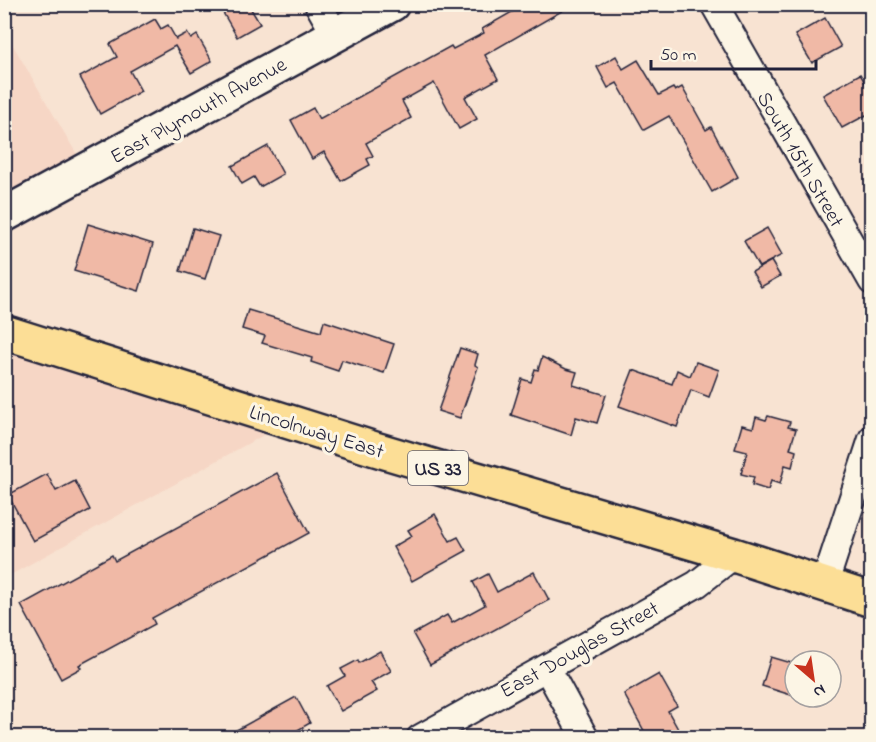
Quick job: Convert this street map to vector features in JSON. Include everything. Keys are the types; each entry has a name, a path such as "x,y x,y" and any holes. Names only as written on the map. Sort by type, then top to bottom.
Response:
{"highway":[{"name":"Lincolnway East","path":"4,332 375,449 734,555 872,600"}],"main road":[{"name":"East Plymouth Avenue","path":"4,215 392,4"}],"street":[{"path":"318,4 336,36"},
{"name":"South 15th Street","path":"714,4 872,281"},
{"path":"824,586 872,439"},
{"name":"East Douglas Street","path":"420,738 697,584 734,555"},
{"path":"547,668 585,738"}],"shaded area":[{"path":"4,30 86,170 4,214"},
{"path":"5,334 287,422 5,578"}],"building":[{"path":"218,4 248,4 260,24 237,37"},
{"path":"526,4 574,4 485,55 498,79 465,97 477,119 459,129 434,83 402,101 411,118 366,143 373,156 367,159 370,165 341,181 324,152 312,159 291,120 313,108 319,119 451,46 453,49 484,33 482,29"},
{"path":"825,18 841,47 812,63 795,35"},
{"path":"155,19 161,29 168,25 176,39 187,33 191,39 197,35 212,61 191,73 175,46 130,71 141,91 100,114 80,77 117,57 110,44"},
{"path":"616,56 623,69 638,60 659,95 673,88 675,91 682,87 706,130 711,127 738,177 712,192 669,116 644,130 617,83 608,88 597,67"},
{"path":"860,74 872,94 872,112 842,128 823,95"},
{"path":"268,146 283,174 260,187 254,177 242,184 232,166"},
{"path":"88,224 153,244 139,291 74,271"},
{"path":"193,228 219,236 205,279 180,271"},
{"path":"767,228 782,255 759,267 744,241"},
{"path":"771,261 780,276 761,287 752,272"},
{"path":"248,310 321,332 324,321 394,344 384,373 342,360 338,371 311,362 312,358 262,343 265,336 242,329"},
{"path":"460,348 478,354 475,365 478,367 460,418 438,411"},
{"path":"542,357 577,372 573,385 606,395 597,423 576,417 571,435 511,415 522,379 531,382"},
{"path":"696,362 719,370 709,397 691,390 677,427 619,406 633,370 672,384 677,370 690,376"},
{"path":"768,416 790,422 788,427 796,429 790,449 796,451 792,467 785,465 780,484 771,481 768,490 752,485 754,477 741,474 747,452 735,449 742,425 753,428 756,417 766,420"},
{"path":"277,473 309,533 152,618 155,624 79,665 81,668 61,679 21,605 112,555 115,561"},
{"path":"47,474 56,491 75,481 90,510 33,541 8,495"},
{"path":"435,514 450,541 458,537 466,551 412,581 393,547 412,536 408,530"},
{"path":"534,572 549,600 430,665 413,634 447,615 452,623 485,605 473,582 488,574 497,592"},
{"path":"380,651 391,671 371,682 377,691 341,711 327,686 345,676 341,669 358,660 359,663"},
{"path":"771,657 783,660 783,693 762,686"},
{"path":"659,674 677,706 668,711 683,738 648,738 624,694"},
{"path":"296,697 310,723 284,738 222,738"}]}
